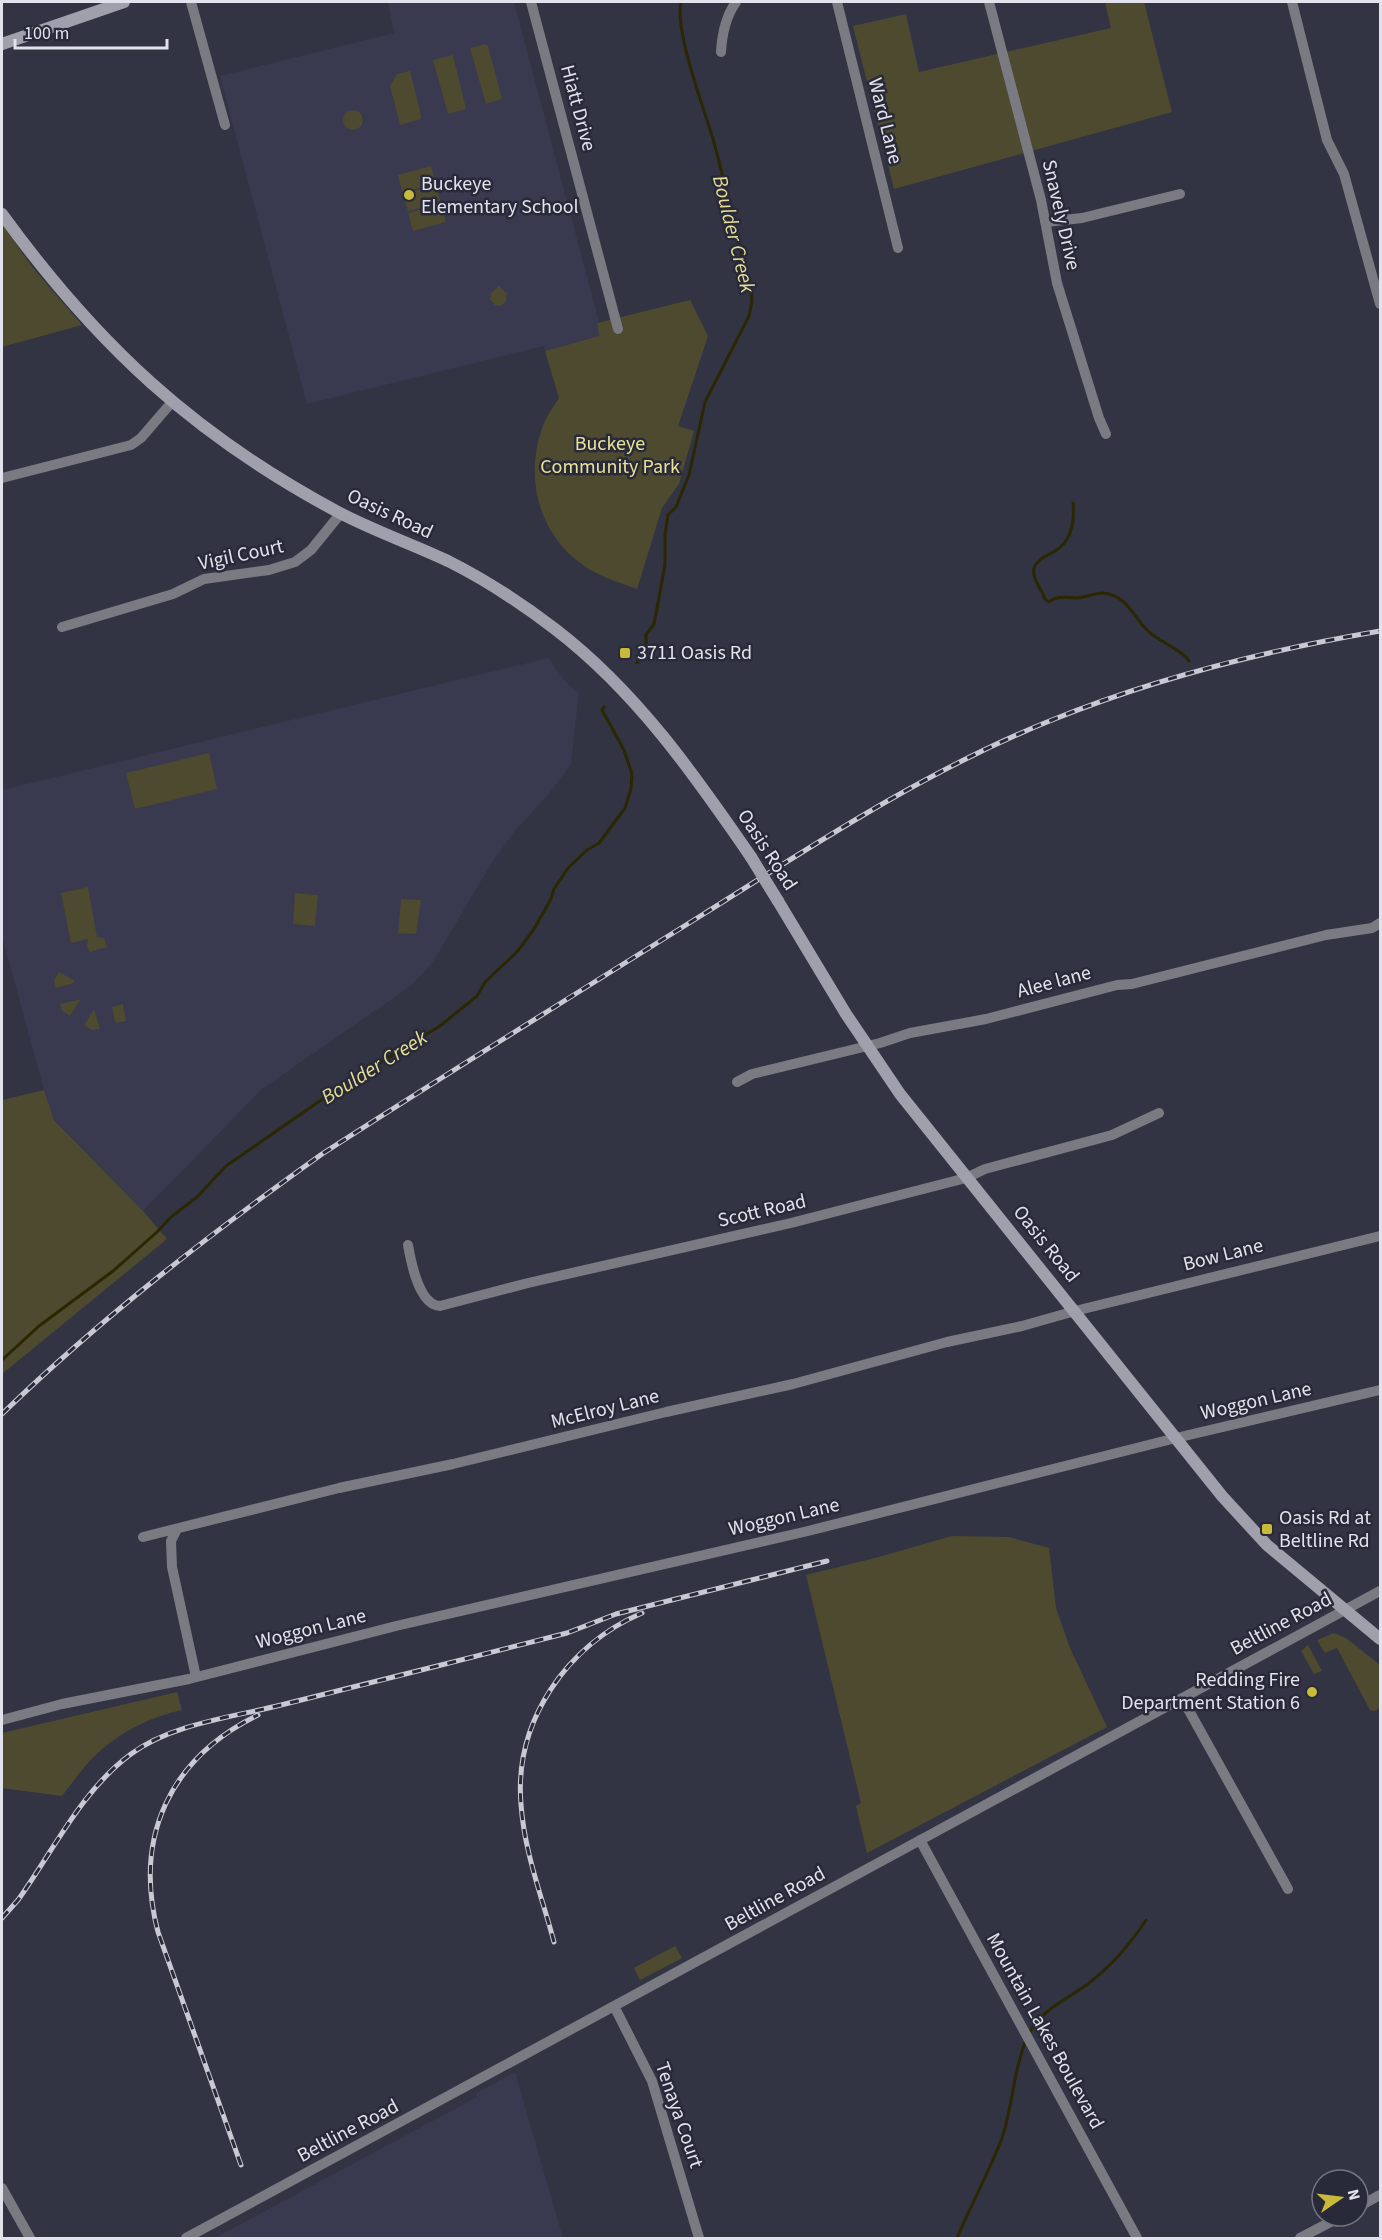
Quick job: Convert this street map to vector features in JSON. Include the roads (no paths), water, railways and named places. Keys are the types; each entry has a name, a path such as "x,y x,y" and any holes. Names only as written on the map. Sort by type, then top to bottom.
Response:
{"main road":[{"path":"2,42 124,2"},
{"name":"Oasis Road","path":"2,214 67,300 114,350 172,402 222,441 341,513 483,580 530,611 582,651 625,691 678,754 751,857 866,1046 900,1094 966,1178 1252,1529 1282,1558 1380,1639"}],"street":[{"path":"191,2 225,125"},
{"name":"Hiatt Drive","path":"531,2 618,328"},
{"path":"721,52 726,23 736,2"},
{"name":"Ward Lane","path":"837,2 898,248"},
{"name":"Snavely Drive","path":"989,2 1046,222 1057,283 1106,434"},
{"path":"1292,2 1327,140 1344,174 1380,304"},
{"path":"1046,222 1082,218 1180,194"},
{"path":"2,478 131,445 141,438 172,402"},
{"name":"Vigil Court","path":"62,627 173,594 204,579 289,565 311,550 341,513"},
{"name":"Alee lane","path":"737,1082 752,1074 910,1033 986,1019 1102,988 1132,984 1326,935 1372,928 1380,923"},
{"name":"Scott Road","path":"408,1245 418,1283 427,1301 440,1306 528,1283 791,1223 966,1178 985,1169 1112,1135 1159,1113"},
{"name":"Bow Lane","path":"1075,1311 1380,1236"},
{"name":"McElroy Lane","path":"143,1537 339,1488 453,1464 666,1412 793,1384 947,1342 1022,1326 1075,1311"},
{"name":"Woggon Lane","path":"2,1720 62,1704 196,1677 396,1626 808,1531 1176,1438 1380,1390"},
{"path":"177,1529 171,1541 172,1567 196,1677"},
{"name":"Beltline Road","path":"186,2238 1380,1592"},
{"path":"1182,1698 1288,1889"},
{"name":"Mountain Lakes Boulevard","path":"920,1840 1137,2238"},
{"name":"Tenaya Court","path":"614,2006 652,2081 699,2238"},
{"path":"2,2188 30,2238"},
{"path":"1300,2238 1319,2228"}],"waterway":[{"name":"Boulder Creek","path":"637,663 646,649 646,635 654,624 665,565 665,534 668,515 676,507 689,475 705,402 749,316 752,302 718,158 686,49 680,14 681,2"},
{"path":"1073,503 1073,522 1067,539 1055,551 1036,564 1035,580 1045,599 1049,602 1062,597 1079,598 1103,593 1118,598 1129,607 1148,631 1189,661"},
{"name":"Boulder Creek","path":"2,1360 39,1326 113,1271 171,1217 197,1197 226,1166 334,1091 440,1026 477,996 485,982 517,952 534,929 554,889 568,868 587,850 599,843 625,808 631,789 632,774 624,750 602,710 604,707"},
{"path":"1029,2034 1034,2025 1048,2011 1105,1969 1127,1946 1146,1920"},
{"path":"957,2238 1002,2138 1018,2064 1026,2040"}],"railway":[{"path":"2,1414 78,1344 157,1278 322,1154 872,810 1006,740 1092,705 1214,666 1380,631"},
{"path":"2,1918 18,1900 69,1822 98,1785 131,1754 165,1735 183,1728 567,1633 616,1614 827,1561"},
{"path":"554,1942 523,1822 521,1773 526,1744 536,1716 551,1689 569,1666 590,1645 615,1627 642,1613"},
{"path":"241,2165 158,1932 152,1897 151,1864 155,1833 166,1804 181,1778 202,1754 227,1733 258,1715"}],"place":[{"name":"Buckeye Elementary School","path":"409,195"},
{"name":"3711 Oasis Rd","path":"625,653"},
{"name":"Oasis Rd at Beltline Rd","path":"1267,1529"},
{"name":"Redding Fire Department Station 6","path":"1312,1692"}],"park label":[{"name":"Buckeye Community Park","path":"610,456"}]}
